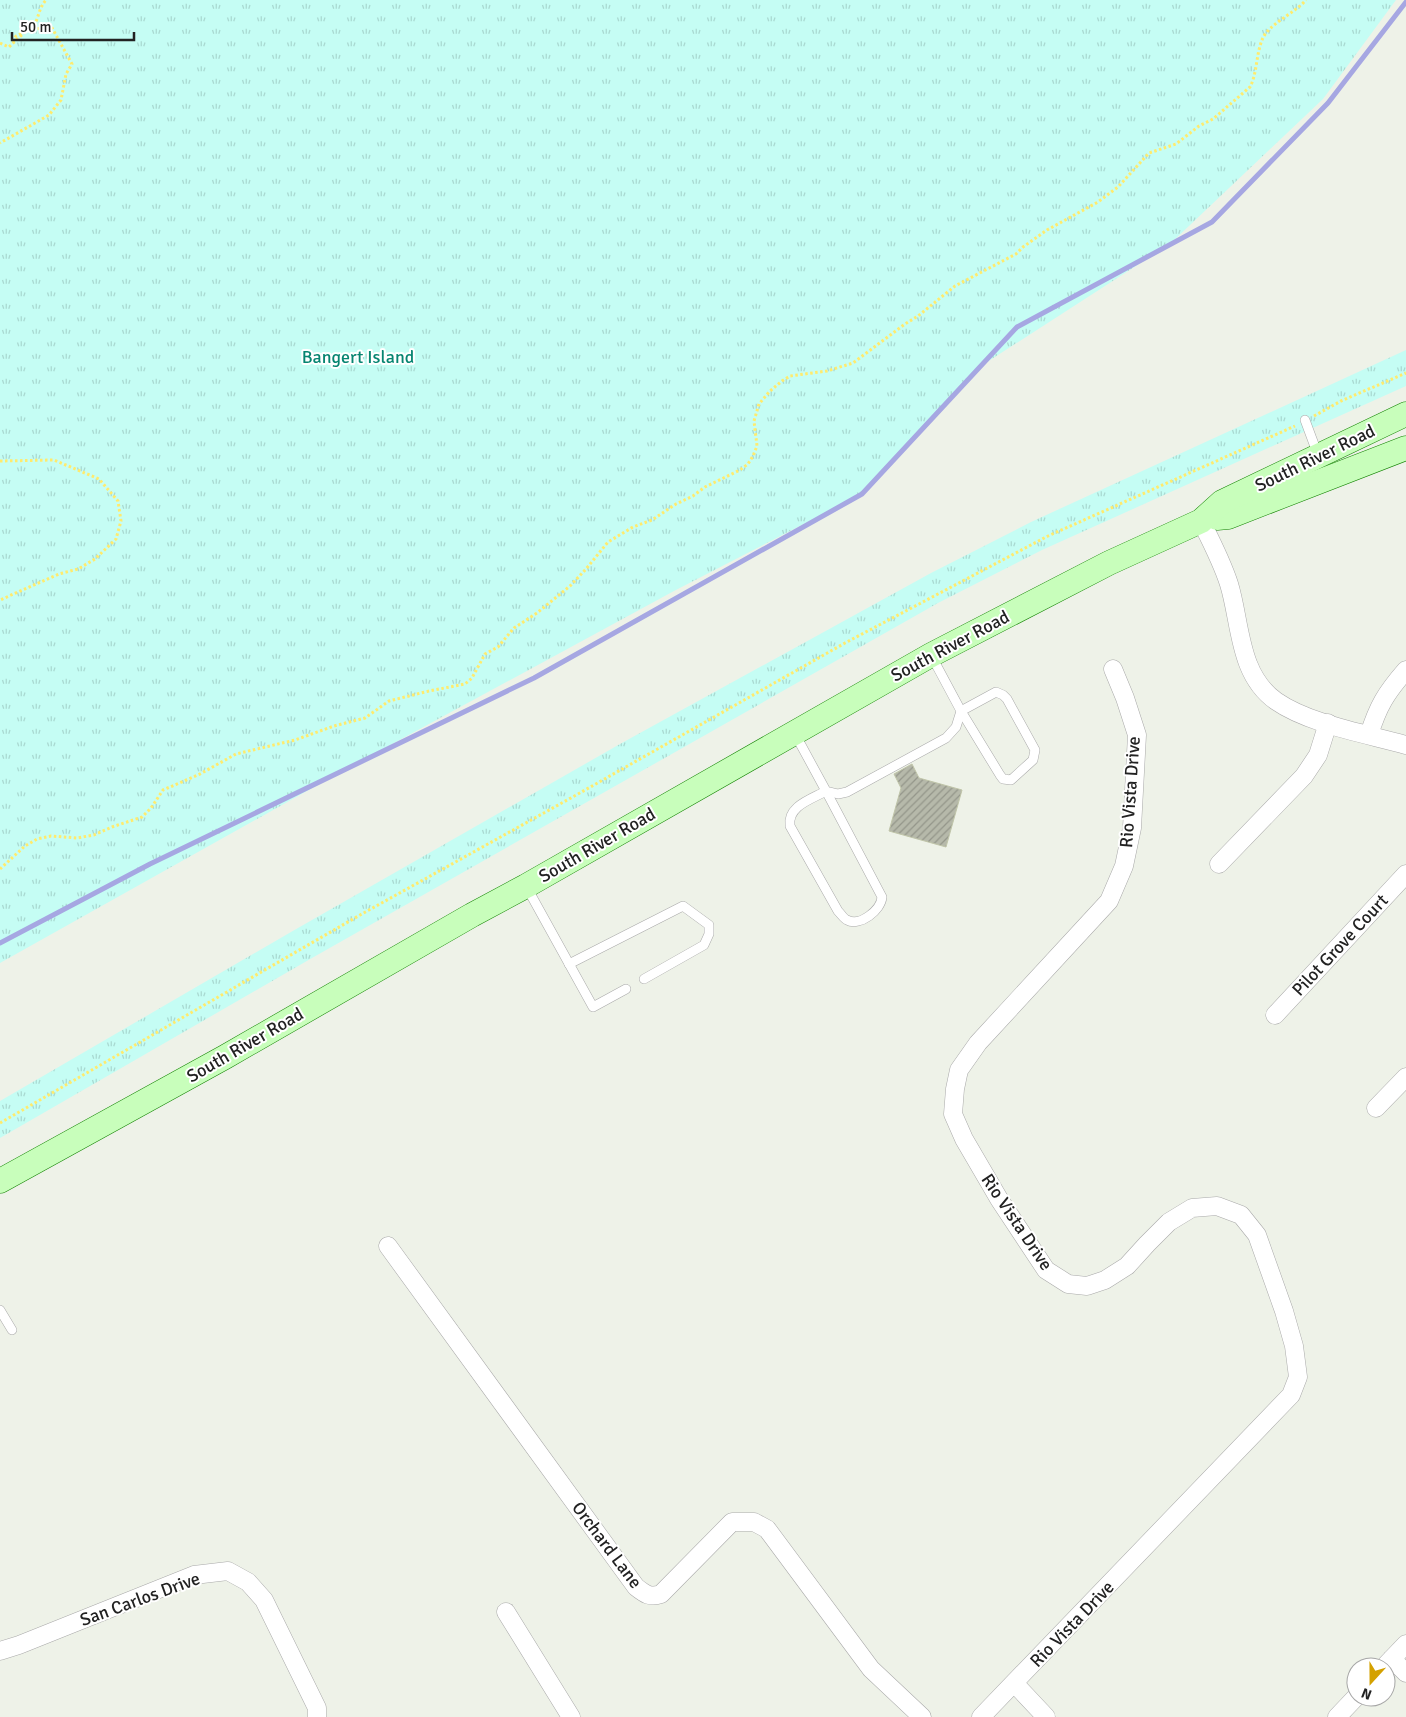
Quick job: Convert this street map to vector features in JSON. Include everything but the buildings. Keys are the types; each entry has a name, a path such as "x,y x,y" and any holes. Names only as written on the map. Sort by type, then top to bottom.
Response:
{"main road":[{"name":"South River Road","path":"0,1181 225,1057 472,914 526,886 794,731 931,655 1109,563 1201,521 1228,517 1323,465 1406,414"},
{"path":"1323,465 1406,426"},
{"name":"South River Road","path":"1323,465 1379,460 1406,448"},
{"path":"1379,460 1406,457"}],"street":[{"path":"1201,521 1226,577 1245,659 1257,681 1266,692 1296,712 1328,724 1406,745"},
{"name":"Rio Vista Drive","path":"981,1717 1015,1684 1291,1395 1298,1377 1294,1346 1275,1285 1257,1235 1241,1215 1218,1206 1192,1208 1169,1222 1127,1266 1105,1280 1087,1286 1068,1284 1046,1270 1004,1208 964,1139 953,1114 954,1089 959,1070 978,1042 1110,901 1124,866 1132,828 1137,735 1126,698 1112,669"},
{"path":"1370,735 1376,714 1385,695 1406,670"},
{"path":"1219,864 1304,776 1318,755 1328,724"},
{"name":"Pilot Grove Court","path":"1275,1015 1406,874"},
{"path":"1376,1108 1406,1077"},
{"name":"Orchard Lane","path":"388,1246 636,1587 647,1596 654,1597 661,1594 732,1522 754,1522 767,1529 871,1669 922,1717"},
{"name":"San Carlos Drive","path":"0,1651 194,1575 228,1571 248,1582 264,1600 317,1708 318,1717"},
{"path":"506,1612 571,1717"},
{"path":"1394,1657 1406,1644"},
{"path":"1015,1684 1046,1717"},
{"path":"1337,1717 1346,1707"}],"lane":[{"path":"1304,420 1323,465"},
{"path":"794,731 826,791 882,897 880,907 875,912 857,922 847,920 838,911 790,826 789,821 792,812 826,791 838,794 847,792 946,738 956,727 961,711 991,693 996,692 1003,695 1033,746 1033,760 1011,780 1003,779 961,711 931,655"},
{"path":"526,886 593,1007 626,989"},
{"path":"569,964 682,906 709,925 709,934 704,945 644,979"},
{"path":"0,1310 12,1330"}],"path":[{"path":"0,43 9,47 36,23 38,11 46,0"},
{"path":"0,869 25,846 37,839 50,836 77,838 94,835 142,817 164,790 200,774 236,754 295,740 334,726 365,718 389,701 465,684 472,678 485,654 498,647 514,628 537,613 570,586 586,570 608,542 633,527 652,520 676,504 693,496 705,486 740,470 748,464 757,446 754,421 759,404 782,381 790,376 827,371 853,362 866,355 955,286 1016,254 1023,246 1047,230 1098,202 1118,187 1149,153 1176,144 1199,126 1213,119 1250,86 1254,80 1255,62 1262,39 1268,30 1300,7 1306,0"},
{"path":"0,143 49,115 61,100 66,74 72,64 51,26 26,31"},
{"path":"0,1123 360,915 845,643 1048,536 1295,426 1341,401 1406,373"},
{"path":"0,461 54,460 100,479 118,501 121,520 116,539 95,559 78,569 59,574 0,600"}],"green space":[{"name":"Bangert Island","path":"0,0 1396,0 1323,99 1170,244 981,366 862,494 674,591 348,768 0,963"},
{"path":"1406,350 1406,386 1042,550 938,603 312,958 0,1138 0,1101 620,744 931,573 1031,522"}],"waterway":[{"path":"0,943 150,864 534,678 862,494 1017,327 1212,222 1328,103 1406,2"}]}
